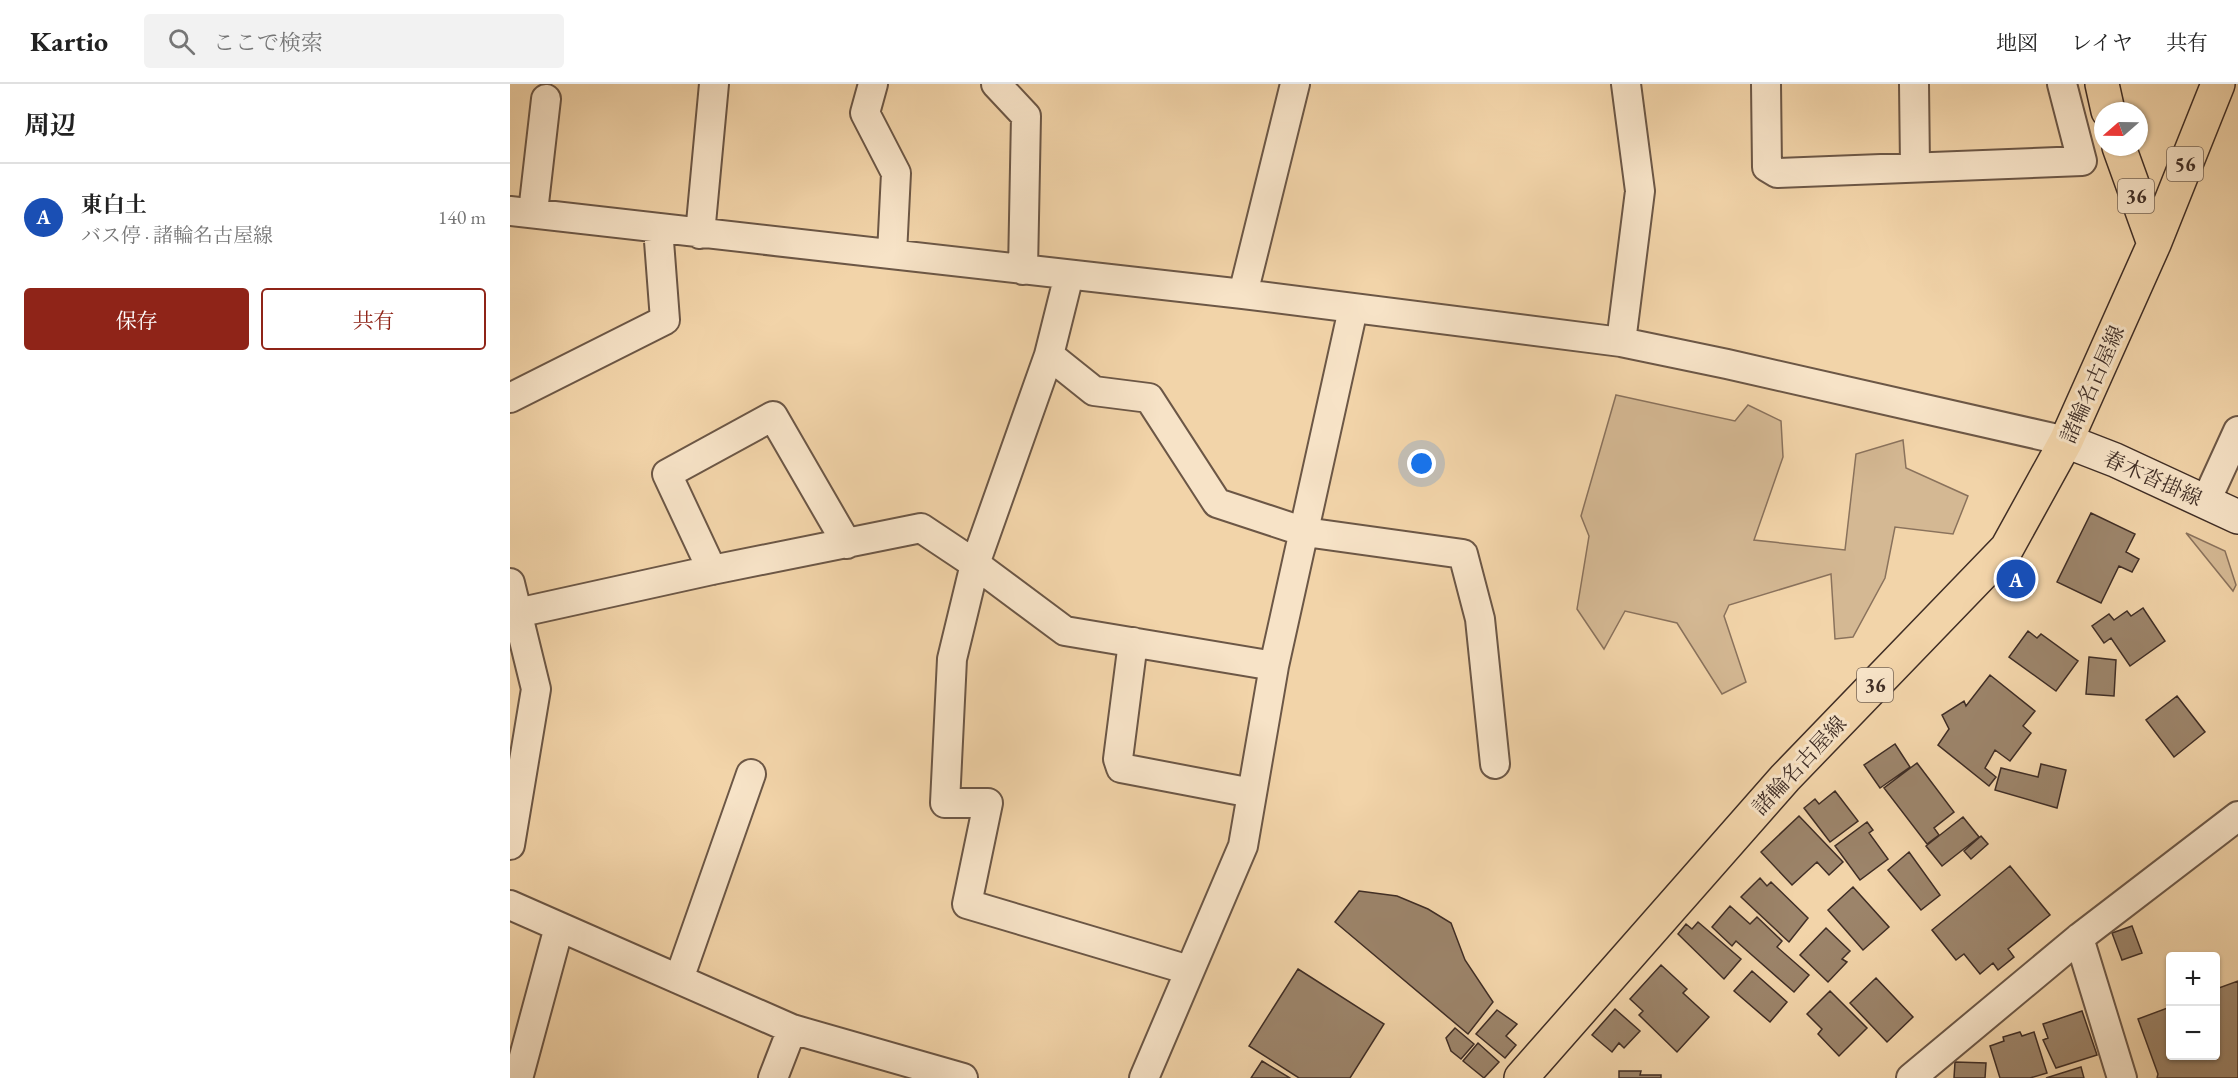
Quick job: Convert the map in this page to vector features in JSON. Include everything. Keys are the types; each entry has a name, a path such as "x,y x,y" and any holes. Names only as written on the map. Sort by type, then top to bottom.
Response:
{"main road":[{"path":"2102,84 2106,102"},
{"name":"56","path":"2154,244 2218,84"},
{"name":"36","path":"2122,156 2154,244"},
{"name":"諸輪名古屋線","path":"1521,1078 1785,778 2007,548 2066,441 2154,244"},
{"name":"春木沓掛線","path":"2066,441 2238,517"}],"street":[{"path":"700,234 714,84"},
{"path":"873,84 865,113 896,173 892,254"},
{"path":"996,84 1026,116 1023,270"},
{"path":"1242,294 1295,84"},
{"path":"1621,342 1640,191 1626,84"},
{"path":"1766,84 1767,167 1777,173 2082,161 2101,156"},
{"path":"1914,84 1915,166"},
{"path":"2062,84 2082,161"},
{"path":"546,99 522,212 1242,294 1621,342 2066,441"},
{"path":"510,398 665,320 658,228"},
{"path":"1069,275 1049,355 975,564 952,660 945,802 988,802 967,904 1189,970"},
{"path":"1144,1078 1243,846 1274,666 1353,309"},
{"path":"1049,355 1094,391 1149,398 1217,503 1305,532 1463,554 1480,619 1495,764"},
{"path":"712,570 667,474 773,416 847,544"},
{"path":"2206,501 2238,431"},
{"path":"517,613 712,570 921,528 975,564 1065,631 1274,666"},
{"path":"510,583 537,689 521,704 510,845"},
{"path":"1133,642 1118,759 1121,768 1252,793"},
{"path":"679,980 751,774"},
{"path":"1911,1078 2079,938 2238,816"},
{"path":"510,905 792,1029 963,1078"},
{"path":"519,1075 559,927"},
{"path":"2079,938 2122,1078"},
{"path":"773,1078 792,1029"}],"shaded area":[{"path":"1616,395 1735,421 1748,405 1781,421 1783,457 1754,540 1845,550 1856,454 1903,440 1906,468 1968,496 1953,534 1895,527 1885,578 1853,637 1835,639 1831,574 1729,605 1724,616 1746,682 1722,694 1677,623 1625,611 1604,649 1577,609 1589,536 1581,516"},
{"path":"2186,533 2225,551 2236,585 2233,591"}],"building":[{"path":"2091,513 2135,534 2126,552 2139,559 2132,572 2119,566 2101,603 2057,582"},
{"path":"2143,608 2165,641 2130,666 2111,638 2104,643 2092,626 2109,614 2114,620 2127,611 2131,616"},
{"path":"2028,631 2037,638 2041,634 2078,661 2056,691 2009,657"},
{"path":"2089,657 2116,660 2114,696 2086,694"},
{"path":"1990,675 2035,711 2023,726 2031,733 2010,761 1995,750 1985,768 1996,777 1989,786 1938,745 1949,729 1942,715 1964,701 1966,706"},
{"path":"2177,696 2205,732 2174,757 2146,720"},
{"path":"1895,744 1910,767 1880,788 1864,765"},
{"path":"1917,763 1954,812 1934,828 1939,835 1927,844 1884,788"},
{"path":"2041,764 2066,770 2057,808 1995,790 2001,768 2038,777"},
{"path":"1835,791 1858,821 1830,842 1804,808 1815,799 1819,804"},
{"path":"1799,816 1843,862 1829,875 1817,862 1792,885 1761,852"},
{"path":"1963,817 1979,837 1942,866 1926,846"},
{"path":"1867,822 1873,830 1869,833 1888,859 1860,880 1835,846"},
{"path":"1981,836 1988,844 1971,859 1964,851"},
{"path":"1909,852 1940,895 1921,910 1888,870"},
{"path":"2010,866 2050,915 2008,949 2014,957 1998,970 1993,963 1980,974 1964,954 1956,960 1932,930"},
{"path":"1760,878 1767,886 1771,882 1808,918 1789,942 1741,897"},
{"path":"1853,887 1889,927 1863,950 1828,910"},
{"path":"1359,891 1397,896 1428,909 1451,923 1465,960 1493,1002 1468,1034 1335,922"},
{"path":"1730,906 1750,924 1757,917 1782,941 1777,947 1809,975 1794,992 1736,941 1732,946 1712,927"},
{"path":"1698,922 1741,959 1724,979 1678,934 1686,924 1692,929"},
{"path":"2132,926 2142,953 2122,960 2112,933"},
{"path":"1826,928 1850,951 1842,959 1847,962 1828,982 1800,955"},
{"path":"1661,965 1687,989 1683,993 1709,1017 1677,1052 1639,1015 1643,1011 1630,999"},
{"path":"1298,969 1384,1024 1350,1078 1299,1078 1249,1046"},
{"path":"1752,971 1787,1002 1770,1022 1734,991"},
{"path":"1876,978 1913,1017 1887,1042 1850,1003"},
{"path":"2238,981 2238,1078 2157,1078 2158,1074 2138,1019 2166,1008 2166,1060 2220,1060 2220,988"},
{"path":"1830,991 1867,1028 1839,1056 1818,1034 1822,1029 1807,1014"},
{"path":"1615,1009 1640,1031 1624,1048 1619,1043 1612,1052 1592,1035"},
{"path":"1497,1010 1517,1024 1506,1036 1516,1045 1505,1058 1476,1034"},
{"path":"2082,1011 2097,1055 2056,1068 2043,1040 2048,1038 2043,1024"},
{"path":"1455,1028 1474,1044 1461,1059 1451,1051 1446,1038"},
{"path":"2020,1032 2022,1036 2034,1032 2047,1073 2030,1078 2000,1078 1990,1046 2004,1041 2003,1037"},
{"path":"1478,1043 1499,1062 1484,1078 1463,1061"},
{"path":"1262,1061 1290,1078 1251,1078"},
{"path":"1955,1062 1986,1063 1985,1078 1954,1078"},
{"path":"2081,1067 2084,1078 2046,1078"},
{"path":"1619,1071 1641,1071 1640,1075 1661,1075 1661,1078 1619,1078"}],"place":[{"name":"東白土","path":"2016,579"}]}
